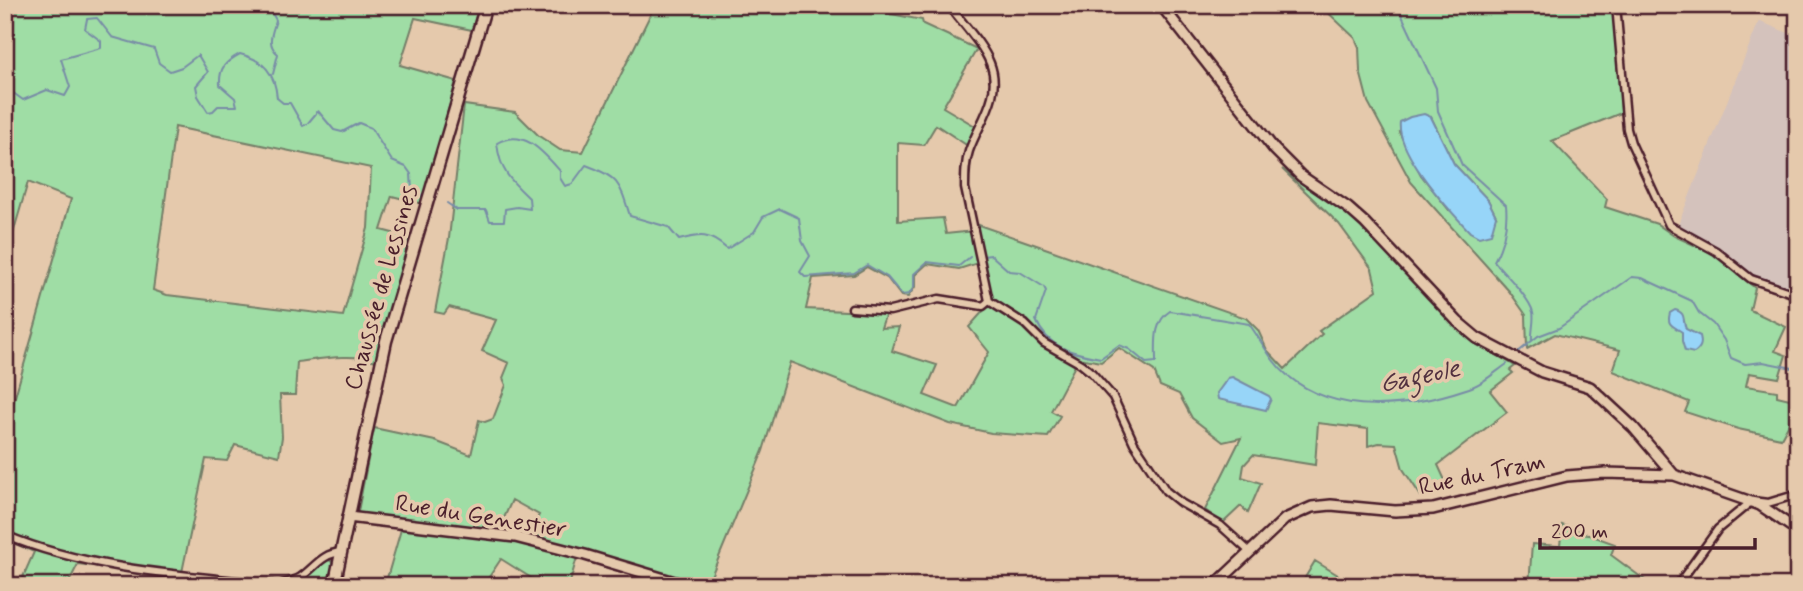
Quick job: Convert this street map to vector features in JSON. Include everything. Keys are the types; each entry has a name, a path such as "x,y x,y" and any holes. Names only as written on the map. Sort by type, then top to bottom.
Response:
{"main road":[{"name":"Chaussée de Lessines","path":"334,586 386,341 486,5"}],"street":[{"path":"949,5 988,58 993,74 991,100 968,153 965,174 965,188 989,301 1025,324 1044,343 1092,373 1113,397 1134,443 1166,491 1181,503 1220,525 1250,552 1214,586"},
{"path":"1161,5 1274,149 1301,176 1365,223 1458,322 1477,338 1526,365 1576,381 1599,394 1647,441 1674,475"},
{"path":"1616,5 1627,129 1669,225 1716,251 1751,279 1798,295"},
{"path":"852,308 890,311 939,299 984,306 989,301"},
{"name":"Rue du Tram","path":"1250,552 1285,519 1312,507 1331,505 1395,511 1433,509 1567,477 1605,473 1674,475 1752,501 1798,531"},
{"path":"1678,586 1718,529 1752,501 1768,503 1798,494"},
{"name":"Rue du Genestier","path":"348,517 515,537 688,586"},
{"path":"5,535 35,548 103,564 278,585 299,578 327,555 341,552"}],"shaded area":[{"path":"1759,21 1798,37 1798,292 1756,281 1726,253 1708,242 1676,230"}],"green space":[{"path":"5,5 479,5 472,30 415,18 400,65 456,81 423,204 392,196 381,230 412,238 376,361 347,357 297,362 295,395 280,395 282,437 279,456 235,445 227,461 206,459 181,577 78,564 67,586 19,586 34,552 5,539 5,432 71,199 28,182 5,261","holes":["175,127 371,168 368,228 343,316 167,295 153,290"]},
{"path":"655,5 882,5 881,12 922,20 923,24 977,49 943,107 980,129 971,148 936,125 924,145 898,143 898,221 943,218 946,234 974,231 973,223 1246,318 1258,330 1267,350 1285,369 1322,334 1319,331 1377,290 1372,269 1339,224 1282,169 1346,212 1459,328 1475,342 1515,366 1510,370 1513,373 1490,391 1507,412 1438,465 1449,489 1421,496 1403,469 1396,444 1379,443 1368,446 1368,429 1318,423 1315,465 1253,455 1244,465 1242,477 1261,483 1248,513 1241,506 1223,523 1205,510 1241,438 1223,442 1192,418 1179,394 1160,386 1154,371 1119,348 1101,362 1079,358 1051,411 1060,416 1048,437 991,433 950,424 790,362 763,451 707,586 675,586 577,557 569,586 544,586 501,559 483,586 385,585 402,526 356,522 374,428 435,441 471,455 479,420 485,422 493,419 506,385 503,378 509,363 482,351 496,320 449,307 444,314 435,312 449,238 464,105 515,112 539,136 560,150 583,152","holes":["981,262 993,300 969,327 989,352 958,408 924,395 937,365 892,351 899,327 881,328 886,313 806,309 813,278 854,275 867,267 887,278 901,296 908,297 915,287 915,275 927,264 959,269","512,500 539,515 525,543 495,538"]},
{"path":"1320,5 1611,5 1617,40 1621,113 1552,141 1607,199 1605,207 1657,224 1674,236 1714,254 1755,288 1750,310 1786,327 1775,351 1786,355 1779,378 1749,373 1746,386 1777,391 1777,396 1798,401 1798,407 1781,438 1738,429 1685,412 1689,402 1613,371 1620,350 1555,334 1527,349 1526,315 1509,291 1411,182 1368,102 1360,71 1359,47 1355,38","holes":["1431,117 1454,164 1488,200 1496,216 1449,210 1421,175 1399,132"]},
{"path":"1562,525 1615,544 1611,555 1653,586 1529,586 1532,544 1560,546"},
{"path":"327,559 335,563 331,586 285,586 301,581 319,563"},
{"path":"1315,561 1356,586 1300,586"}],"water":[{"path":"1424,114 1431,117 1454,164 1488,200 1496,216 1491,234 1479,237 1470,232 1438,196 1406,149 1400,122"},
{"path":"1675,310 1683,315 1686,329 1700,336 1700,346 1694,353 1685,351 1682,332 1670,323 1670,313"},
{"path":"1232,377 1269,396 1271,399 1266,410 1218,399 1217,393 1228,378"}],"waterway":[{"path":"267,5 276,20 271,38 272,46 278,54 273,74"},
{"path":"1397,5 1436,88 1438,111 1462,165 1506,205 1504,234 1494,261 1531,306 1532,341"},
{"name":"Gageole","path":"5,87 23,100 47,90 65,96 70,87 61,59 101,48 101,41 85,29 87,19 97,18 112,37 154,49 159,63 170,71 182,67 198,55 208,72 196,86 198,96 208,112 218,106 237,106 235,98 220,85 220,79 224,66 240,54 256,60 267,69 274,81 277,98 283,103 290,103 303,126 318,111 334,130 342,132 359,123 371,128 392,161 406,167 411,174 412,191 422,195"},
{"name":"Gageole","path":"447,203 457,210 486,210 490,221 504,221 505,209 530,209 529,198 507,174 498,153 497,143 516,138 532,144 547,156 560,171 560,178 565,186 572,184 586,165 612,178 624,196 630,216 668,227 679,240 705,236 727,249 754,232 763,217 780,209 799,218 802,241 810,256 800,272 805,277 854,273 867,265 887,277 902,295 909,294 914,287 914,274 927,262 959,266 970,257"},
{"name":"Gageole","path":"983,256 991,255 1009,271 1020,272 1044,287 1046,291 1036,320 1041,330 1062,348 1091,356 1101,358 1119,345 1129,349 1146,363 1156,362 1158,327 1170,311 1249,324 1287,375 1328,398 1351,403 1397,404 1444,396 1477,385 1507,364"},
{"name":"Gageole","path":"1517,353 1538,336 1559,328 1632,277 1642,278 1692,301 1699,313 1713,324 1724,340 1731,358 1745,364 1763,362 1798,369"}]}
